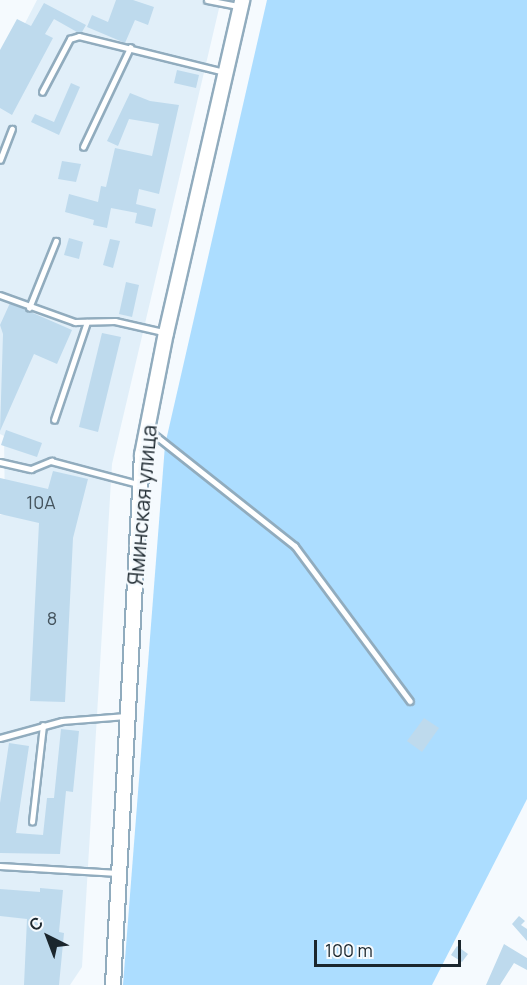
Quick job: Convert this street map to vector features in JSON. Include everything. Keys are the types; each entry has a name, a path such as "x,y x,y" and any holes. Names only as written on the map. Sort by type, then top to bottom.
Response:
{"main road":[{"name":"Яминская улица","path":"113,984 140,484 147,428 166,333 242,3"}],"lane":[{"path":"207,0 242,3"},
{"path":"42,92 74,36 227,73"},
{"path":"83,147 130,48"},
{"path":"0,160 12,129"},
{"path":"29,308 56,241"},
{"path":"0,296 29,308 87,322 115,321 166,333"},
{"path":"54,420 87,322"},
{"path":"147,428 295,546 411,701"},
{"path":"0,462 31,469 51,461 140,484"},
{"path":"0,738 74,719 128,716"},
{"path":"32,822 43,726"},
{"path":"0,866 118,873"}],"shaded area":[{"path":"37,0 221,0 112,464 82,967 70,985 0,985 0,515 5,514 4,436 0,434 0,72"},
{"path":"267,0 527,0 527,799 432,985 123,985 165,445"}],"building":[{"path":"116,0 133,0 154,7 148,25 135,20 125,43 87,27 92,15 108,22"},
{"path":"44,3 86,25 82,32 77,32 54,19 45,34 53,38 12,115 0,108 0,50 17,19 31,26"},
{"path":"177,70 199,75 196,88 174,83"},
{"path":"71,83 80,87 59,135 31,122 35,114 54,122"},
{"path":"130,93 150,101 179,105 159,194 139,189 136,204 156,209 152,227 135,223 137,213 111,208 107,228 93,225 94,220 65,212 69,194 98,202 101,186 106,187 115,148 152,156 159,124 129,119 118,146 107,141"},
{"path":"62,161 81,164 76,182 58,179"},
{"path":"69,238 83,242 79,259 64,255"},
{"path":"110,239 120,241 113,268 103,265"},
{"path":"126,282 139,285 132,317 119,314"},
{"path":"10,303 72,330 57,364 34,354 0,431 3,334 0,325"},
{"path":"102,333 121,337 98,432 79,427"},
{"path":"6,430 42,443 37,457 1,445"},
{"path":"53,471 88,479 73,538 65,702 30,701 39,523 0,514 0,478 48,489"},
{"path":"424,718 439,728 422,752 407,741"},
{"path":"61,729 79,731 73,792 66,791 60,854 0,853 0,803 9,743 29,746 16,833 43,835 47,798 54,798"},
{"path":"40,888 63,890 59,932 64,933 59,985 24,985 27,919 0,916 0,889 40,892"},
{"path":"519,916 525,921 521,925 527,929 527,941 512,924"},
{"path":"504,944 527,958 527,970 514,963 500,985 486,985"},
{"path":"457,946 468,954 462,962 451,955"}]}
